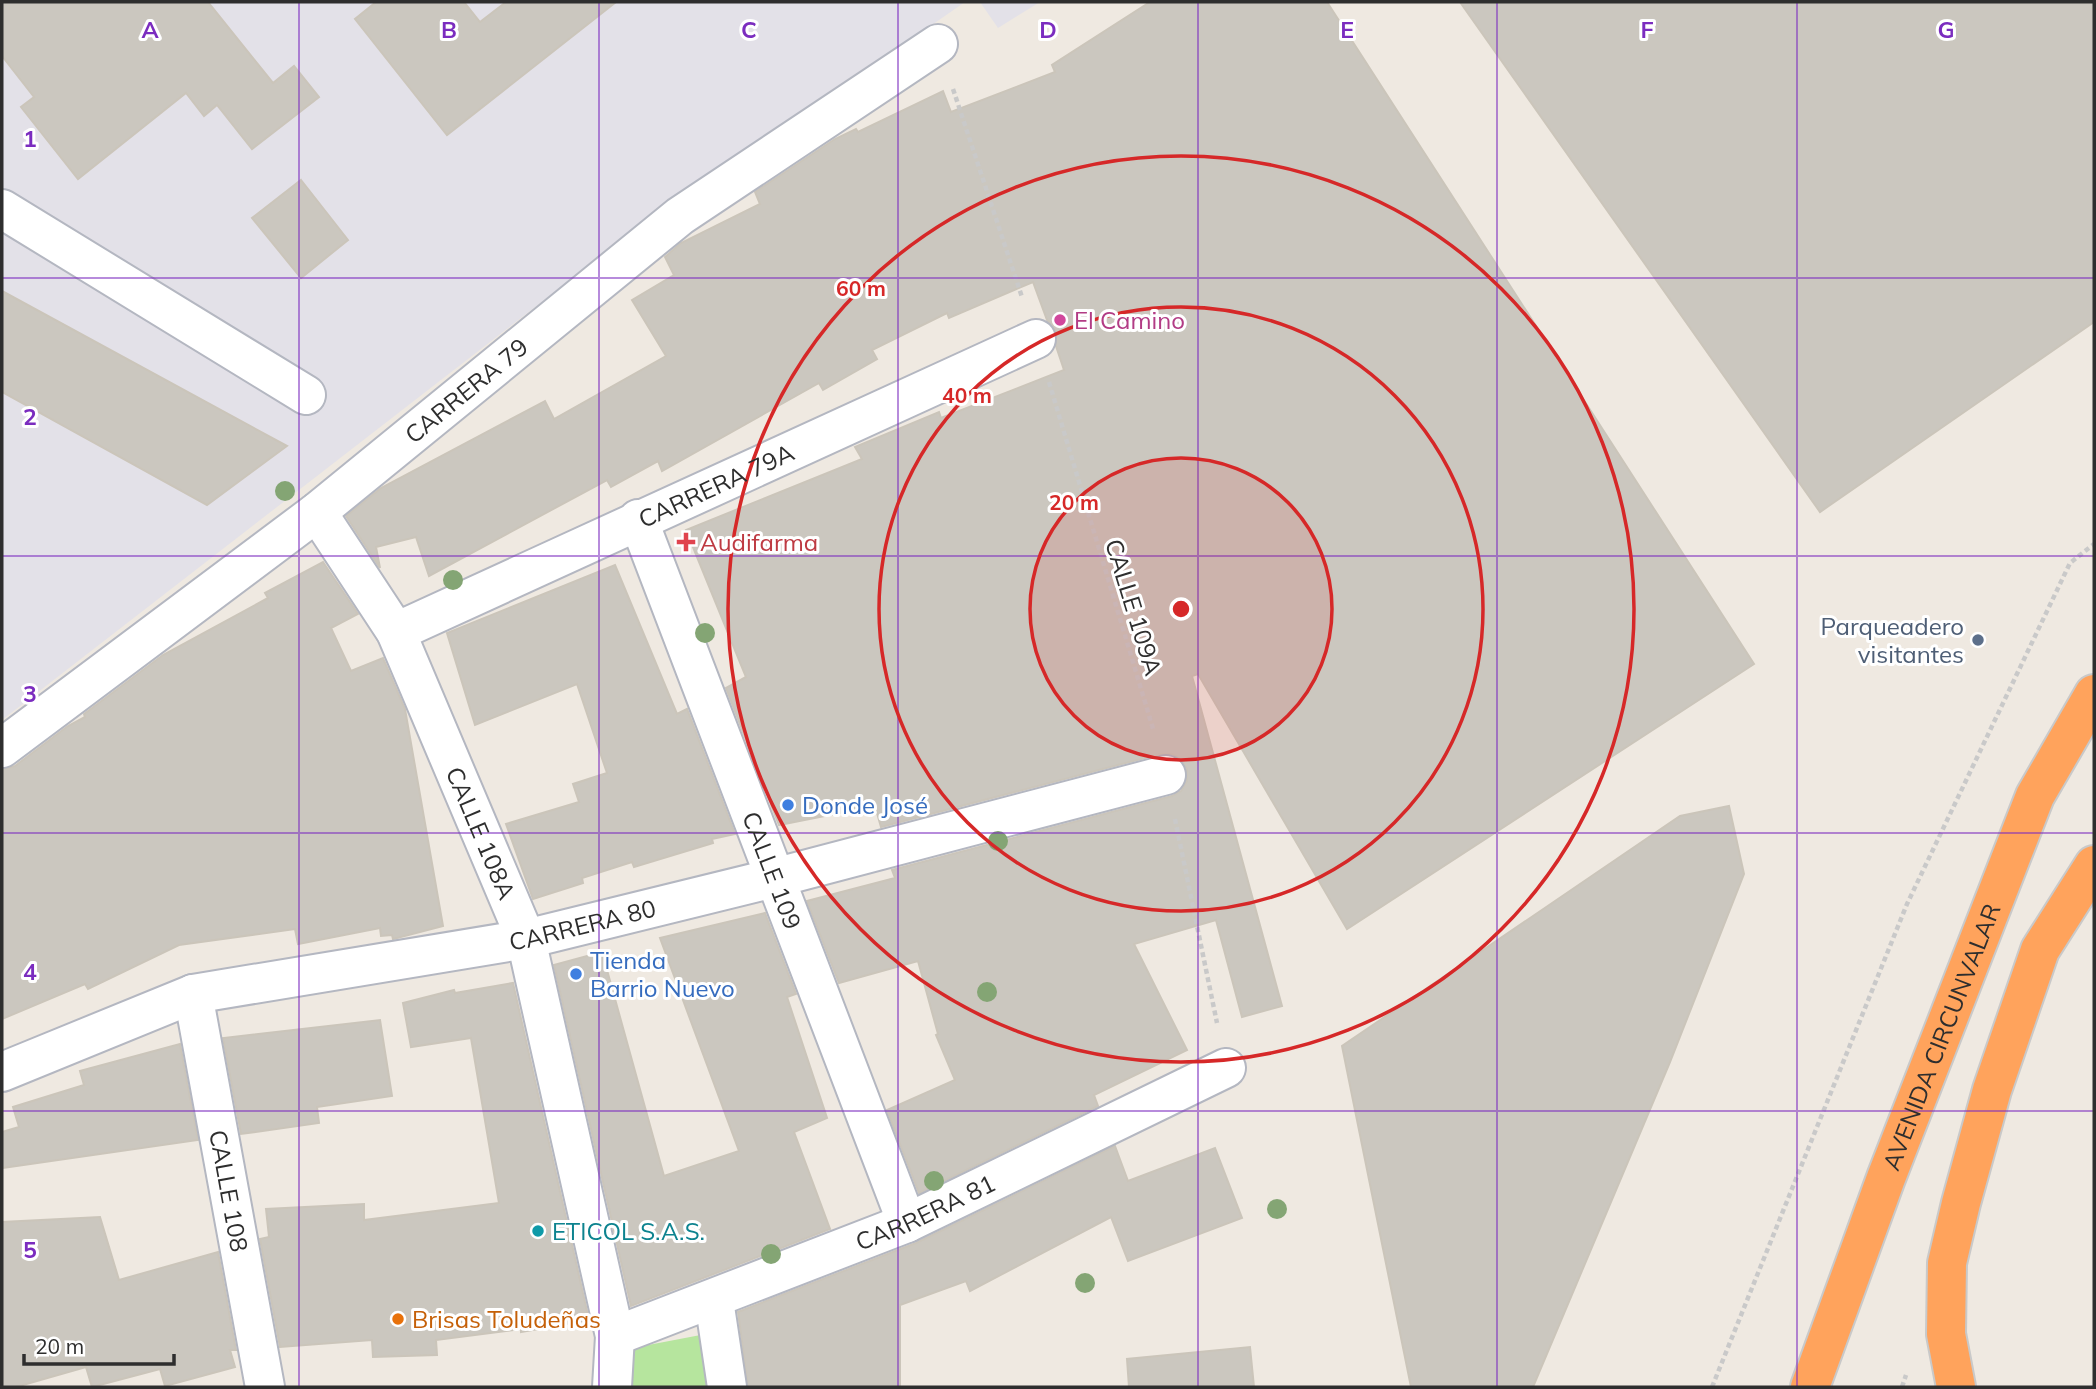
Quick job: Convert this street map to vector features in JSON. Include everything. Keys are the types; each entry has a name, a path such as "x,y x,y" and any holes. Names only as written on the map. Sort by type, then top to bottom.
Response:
{"highway":[{"name":"AVENIDA CIRCUNVALAR","path":"1810,1387 1886,1178 2030,808 2094,694"},
{"path":"1956,1387 1946,1334 1947,1263 1961,1203 1992,1090 2040,950 2094,865"}],"street":[{"name":"CARRERA 79","path":"2,748 317,512 680,216 938,44"},
{"path":"2,209 306,395"},
{"name":"CARRERA 79A","path":"396,632 1036,339"},
{"name":"CALLE 108A","path":"317,512 396,632 526,939 615,1335 612,1387"},
{"name":"CALLE 109","path":"638,519 907,1223"},
{"name":"CARRERA 80","path":"2,1072 192,994 526,939 774,878 1166,775"},
{"name":"CALLE 108","path":"192,994 265,1387"},
{"name":"CARRERA 81","path":"615,1335 714,1300 907,1223 1226,1069"},
{"path":"714,1300 727,1387"}],"path":[{"name":"CALLE 109A","path":"938,44 1036,339 1166,775 1226,1069"},
{"path":"1713,1387 1907,904 2070,563 2094,544"}],"shaded area":[{"path":"2,2 965,2 623,239 2,720"},
{"path":"980,2 1040,2 998,28"}],"green space":[{"path":"711,1333 719,1387 619,1387 617,1351"}],"building":[{"path":"2,2 208,2 273,83 294,66 319,97 252,149 217,105 204,116 186,93 78,179 21,107 34,97 2,56"},
{"path":"376,2 464,2 480,22 506,2 616,2 447,135 355,19"},
{"path":"1150,2 1327,2 1754,664 1347,929 1198,674 1192,676 1282,1006 1242,1017 1216,920 1134,944 1187,1050 1094,1095 1098,1106 919,1193 887,1110 955,1080 936,1035 938,1034 918,961 839,983 807,901 895,878 892,870 1172,796 1181,791 1187,781 1187,769 1181,759 1172,754 1160,754 881,827 875,806 779,825 726,688 746,677 686,530 862,459 855,447 939,412 941,418 1064,370 1056,346 1056,331 1047,320 1033,282 949,318 947,313 872,350 877,359 823,390 819,383 662,471 658,461 611,487 607,480 429,576 416,537 376,547 380,568 346,516 381,488 545,401 554,419 666,356 632,300 674,275 665,257 681,243 760,204 755,192 835,139 856,129 858,132 943,91 951,112 1055,72 1052,65"},
{"path":"1460,2 2094,2 2094,322 1820,512"},
{"path":"301,180 348,240 301,278 252,218"},
{"path":"2,291 287,446 207,505 2,392"},
{"path":"323,562 358,614 331,628 351,671 383,658 405,709 443,926 393,939 392,935 381,936 380,928 298,944 295,929 179,945 88,989 85,984 2,1019 2,769 15,766 68,726 85,717 84,714 163,655 268,598 265,593"},
{"path":"615,565 677,714 687,709 735,834 712,839 713,843 634,867 632,862 582,878 583,883 533,899 506,824 579,802 573,784 607,773 577,684 475,725 447,633"},
{"path":"1729,806 1744,874 1670,1062 1533,1387 1411,1387 1342,1046 1680,816"},
{"path":"765,913 796,994 787,997 827,1118 794,1132 830,1229 631,1306 554,965 602,952 664,1176 739,1151 660,938"},
{"path":"513,983 589,1320 521,1332 521,1329 436,1340 437,1355 373,1357 372,1340 280,1347 260,1239 269,1237 266,1209 364,1204 364,1220 499,1203 471,1038 411,1047 403,1003 454,990 455,993"},
{"path":"380,1020 392,1096 317,1107 319,1123 241,1134 223,1038"},
{"path":"180,1044 198,1140 2,1168 2,1132 19,1127 13,1107 84,1085 80,1071"},
{"path":"1115,1146 1128,1181 1215,1148 1242,1218 1128,1261 1111,1217 970,1291 966,1281 900,1305 900,1387 748,1387 738,1312 916,1243"},
{"path":"100,1217 119,1280 218,1252 236,1350 230,1350 235,1367 165,1386 160,1369 92,1387 86,1367 16,1387 2,1387 2,1222"},
{"path":"1250,1347 1254,1387 1129,1387 1127,1359"}],"place":[{"name":"El Camino","path":"1060,320"},
{"name":"Audifarma","path":"686,542"},
{"name":"Parqueadero visitantes","path":"1978,640"},
{"name":"Donde José","path":"788,805"},
{"name":"Tienda Barrio Nuevo","path":"576,974"},
{"name":"ETICOL S.A.S.","path":"538,1231"},
{"name":"Brisas Toludeñas","path":"398,1319"}]}
